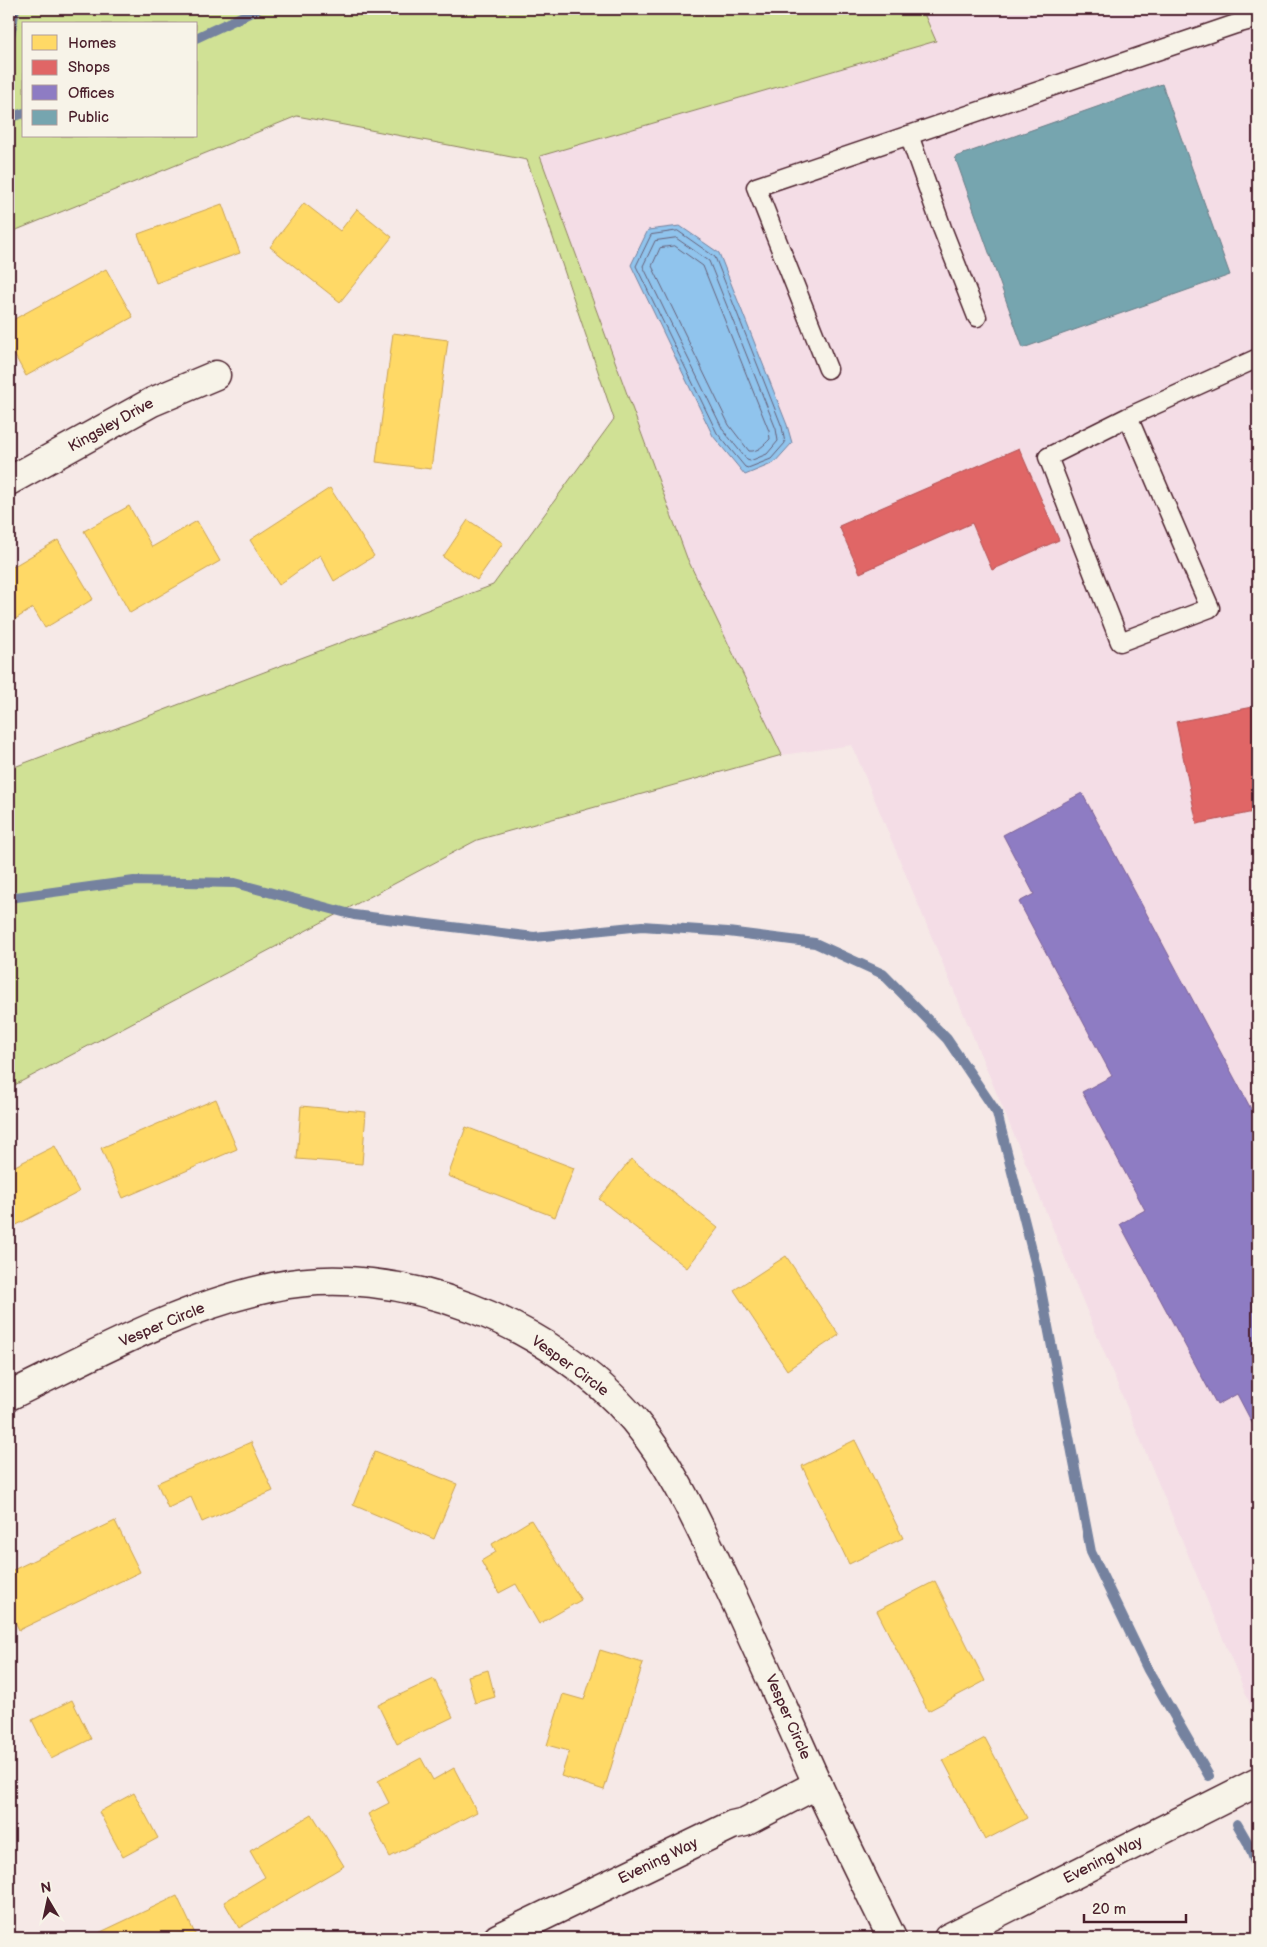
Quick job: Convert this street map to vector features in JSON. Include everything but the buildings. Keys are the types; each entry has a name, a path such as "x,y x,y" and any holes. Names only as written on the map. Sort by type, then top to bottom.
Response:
{"street":[{"name":"Kingsley Drive","path":"9,481 152,402 216,375"},
{"name":"Vesper Circle","path":"9,1396 156,1324 218,1301 275,1286 312,1282 343,1281 386,1285 426,1293 471,1307 512,1326 552,1348 612,1395 636,1422 674,1476 758,1648 818,1784 892,1938"},
{"name":"Evening Way","path":"948,1938 1258,1782"},
{"name":"Evening Way","path":"498,1938 732,1826 745,1822 818,1784"}],"lane":[{"path":"828,369 756,187 1258,18"},
{"path":"908,135 977,317"},
{"path":"1128,417 1210,608 1120,642 1048,458 1128,417 1258,358"}],"shaded area":[{"path":"922,9 1258,9 1258,1723 852,745 782,755 687,558 540,156 936,41"}],"green space":[{"path":"9,9 922,9 936,41 540,156 687,558 782,755 477,840 9,1088 9,769 493,585 614,419 527,160 297,116 9,233"}],"water":[{"path":"680,226 719,253 787,425 792,443 774,463 745,475 713,436 631,265 648,230"}],"waterway":[{"path":"9,41 15,9"},
{"path":"198,37 258,9"},
{"path":"9,118 22,114"},
{"path":"9,898 134,881 235,883 354,915 534,937 642,926 728,932 815,943 883,974 947,1039 997,1113 1038,1274 1091,1552 1148,1670 1209,1776"},
{"path":"1237,1824 1248,1843 1258,1870"}]}
